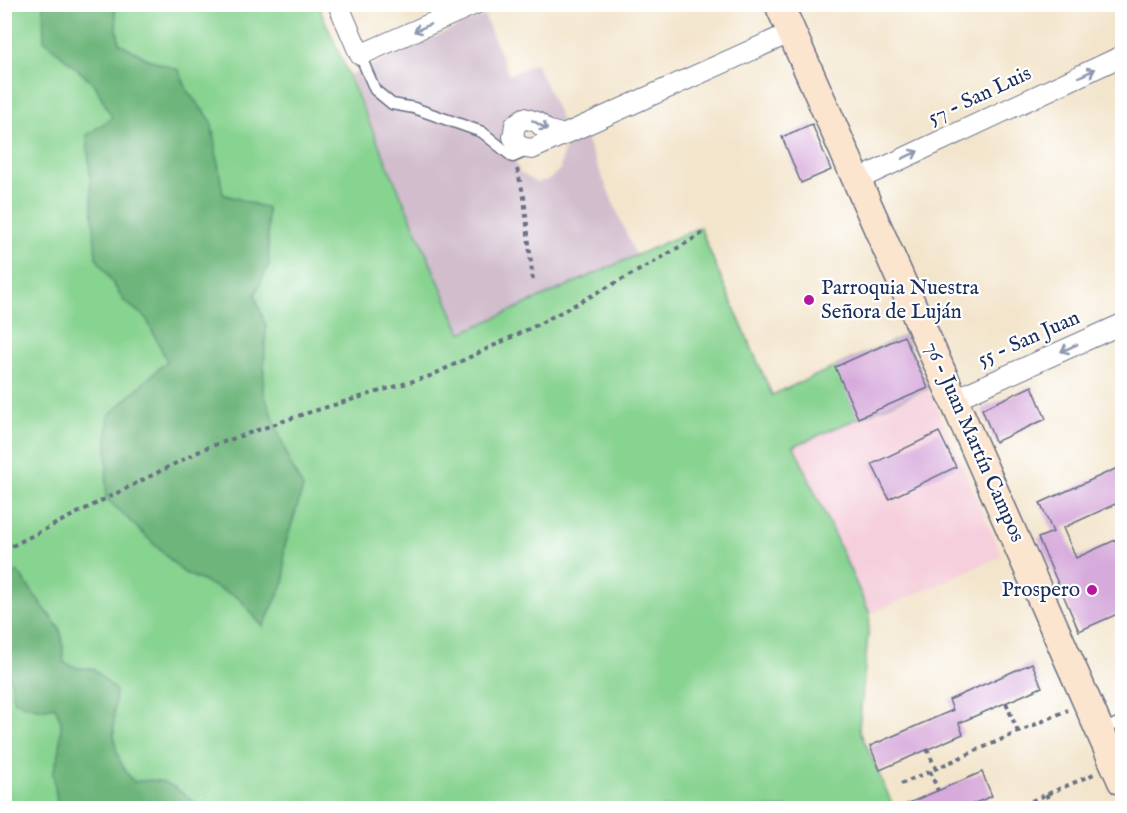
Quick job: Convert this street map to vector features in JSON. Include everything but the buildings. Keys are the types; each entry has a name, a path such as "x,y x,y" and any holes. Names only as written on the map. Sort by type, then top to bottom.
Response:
{"main road":[{"name":"76 - Juan Martín Campos","path":"779,4 1087,701 1112,726 1119,772"}],"street":[{"path":"338,4 360,55 475,4"},
{"path":"564,135 546,130 537,122 524,118 515,125 513,137 520,147 532,149 564,135 792,32"},
{"name":"57 - San Luis","path":"857,180 1122,56"},
{"name":"55 - San Juan","path":"955,399 1122,324"}],"lane":[{"path":"360,55 375,90 392,104 414,108 482,132 513,157 532,149"}],"path":[{"path":"513,157 524,197 533,281"},
{"path":"4,550 206,448 304,414 430,376 537,325 649,265 703,233"},
{"path":"901,784 1087,701"},
{"path":"1006,703 1018,732"},
{"path":"927,749 936,769"},
{"path":"930,771 938,791"},
{"path":"1014,808 1046,794 1119,772"},
{"path":"1046,794 1053,808"}],"shaded area":[{"path":"484,15 509,75 536,63 562,121 557,123 548,120 540,113 507,144 520,172 536,183 550,179 560,169 563,153 568,143 585,137 636,256 461,333 350,75"},
{"path":"928,388 1002,556 870,614 794,445"}],"green space":[{"path":"5,5 318,5 461,333 700,227 772,395 904,336 928,388 794,446 870,614 859,729 894,808 5,808"},
{"path":"43,5 114,5 119,43 148,59 179,70 188,92 211,120 223,194 267,208 269,264 255,295 266,327 263,391 290,463 303,488 284,549 285,580 263,627 239,598 183,572 106,498 108,416 167,361 146,318 124,301 96,257 87,135 112,118 95,85 44,40"},
{"path":"17,571 59,628 62,636 64,663 78,668 94,669 116,691 114,740 120,762 126,772 134,782 155,780 171,785 201,808 58,808 53,773 60,750 61,722 55,706 41,709 14,702 5,648 5,578"}],"place":[{"name":"Parroquia Nuestra Señora de Luján","path":"809,300"},
{"name":"Prospero","path":"1092,590"}]}
